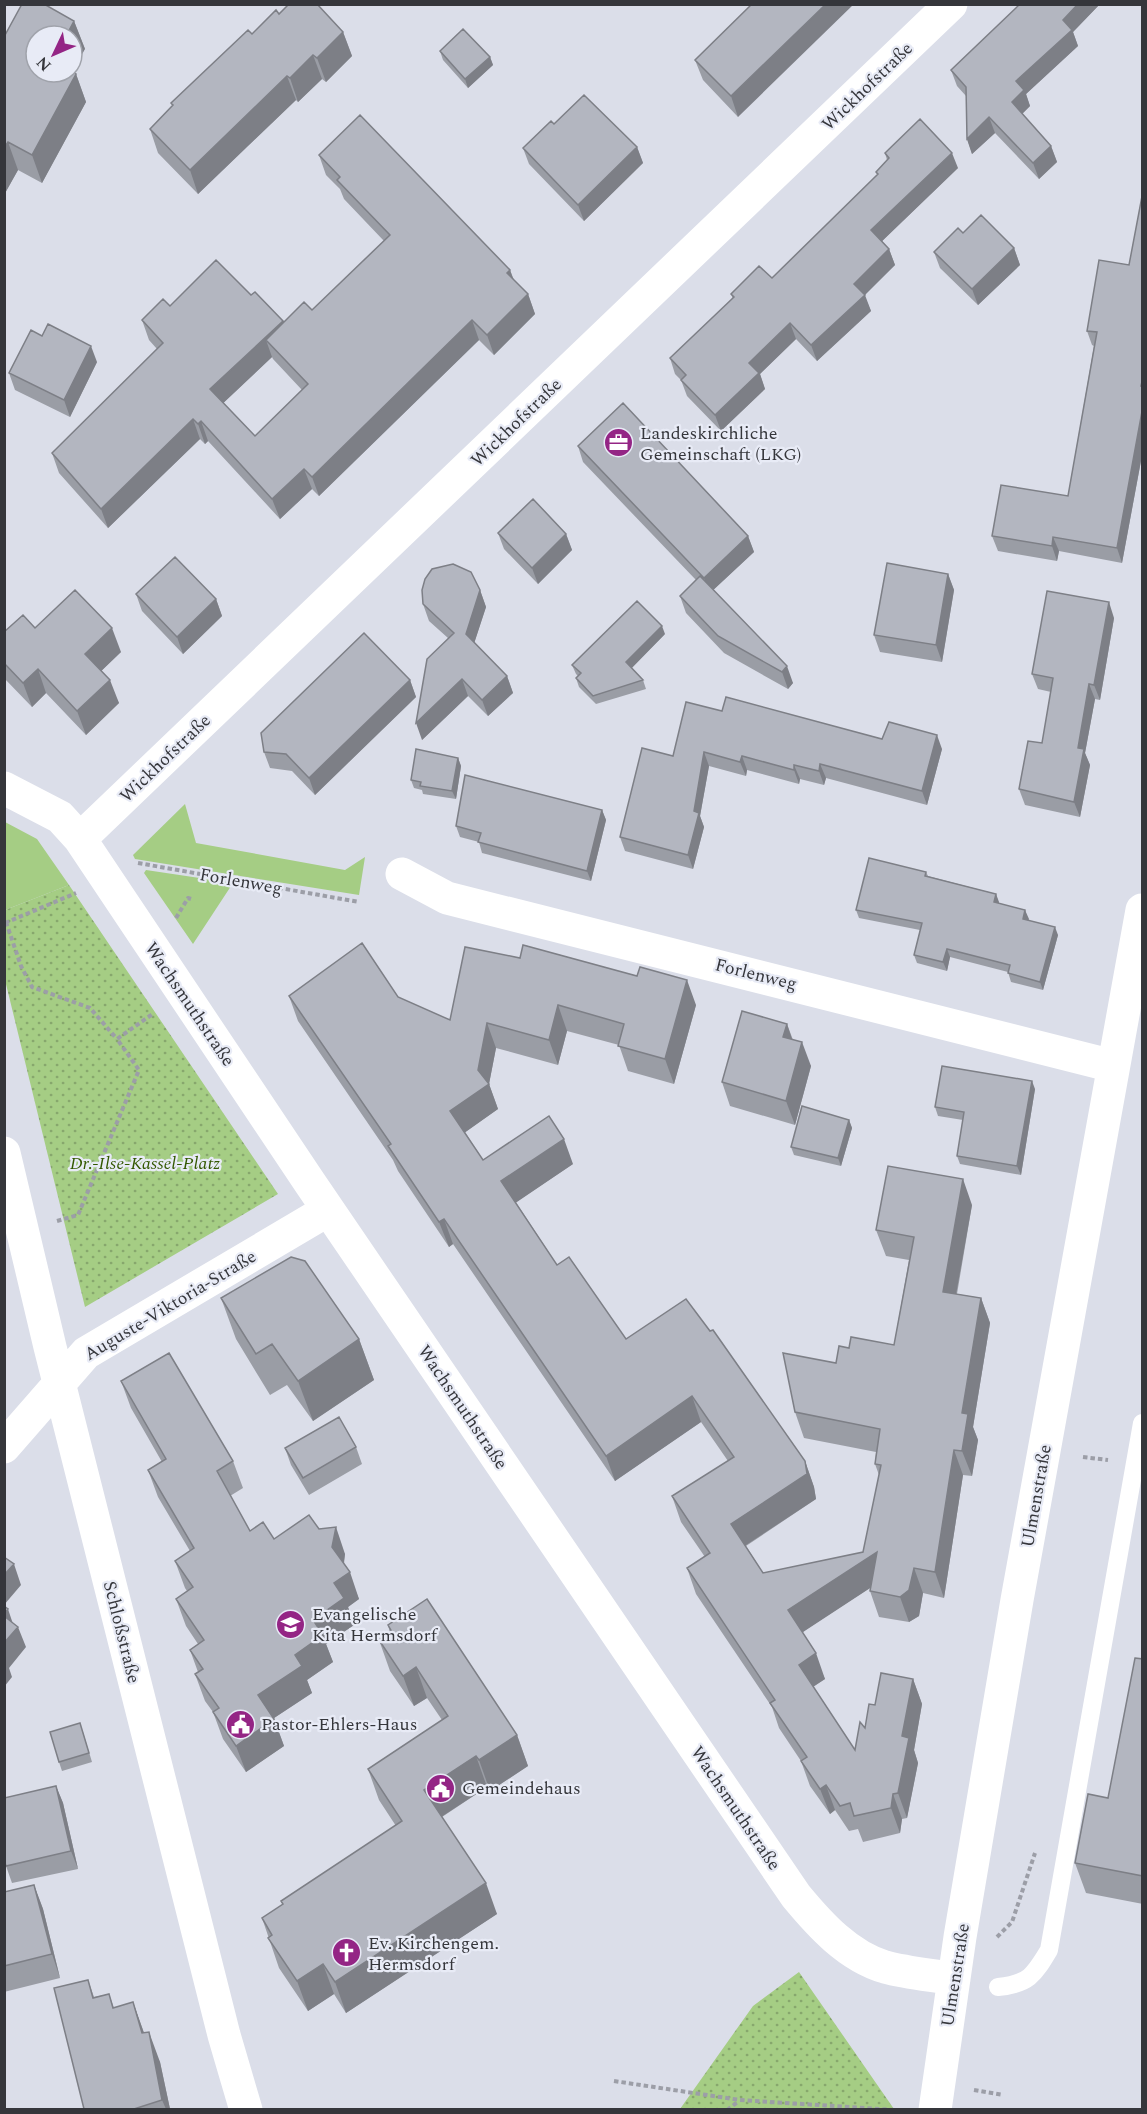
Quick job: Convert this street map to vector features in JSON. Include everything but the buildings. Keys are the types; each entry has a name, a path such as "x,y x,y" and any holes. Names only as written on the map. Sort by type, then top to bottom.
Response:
{"street":[{"name":"Wickhofstraße","path":"80,839 951,4"},
{"name":"Wachsmuthstraße","path":"4,788 60,817 80,839 328,1210 796,1896 832,1936 863,1957 885,1967 954,1979"},
{"name":"Forlenweg","path":"402,874 447,898 1113,1066"},
{"name":"Ulmenstraße","path":"947,2094 954,1979 1017,1600 1143,909"},
{"name":"Schloßstraße","path":"4,1153 224,2036 246,2109"},
{"name":"Auguste-Viktoria-Straße","path":"4,1447 86,1353 328,1210"}],"lane":[{"path":"999,1986 1020,1985 1035,1973 1049,1950 1143,1423"}],"path":[{"name":"Forlenweg","path":"131,860 359,902"},
{"path":"53,1222 78,1215 139,1070 117,1039 90,1008 33,987 21,966 5,923 82,890"},
{"path":"170,927 188,898 191,899"},
{"path":"117,1039 162,1007"},
{"path":"614,2081 740,2100 895,2109"},
{"path":"947,2094 1003,2095"},
{"path":"727,2109 740,2100"}],"green space":[{"path":"185,804 196,843 345,870 365,857 359,895 135,859 133,855"},
{"path":"5,822 37,839 69,885 5,910"},
{"path":"146,870 233,883 193,944 144,873"},
{"name":"Dr.-Ilse-Kassel-Platz","path":"69,885 278,1194 85,1307 5,980 5,910"},
{"path":"799,1972 894,2109 680,2109 753,2006"}],"place":[{"name":"Landeskirchliche Gemeinschaft (LKG)","path":"619,443"},
{"name":"Evangelische Kita Hermsdorf","path":"291,1624"},
{"name":"Pastor-Ehlers-Haus","path":"240,1724"},
{"name":"Gemeindehaus","path":"441,1788"},
{"name":"Ev. Kirchengem. Hermsdorf","path":"347,1953"}]}
